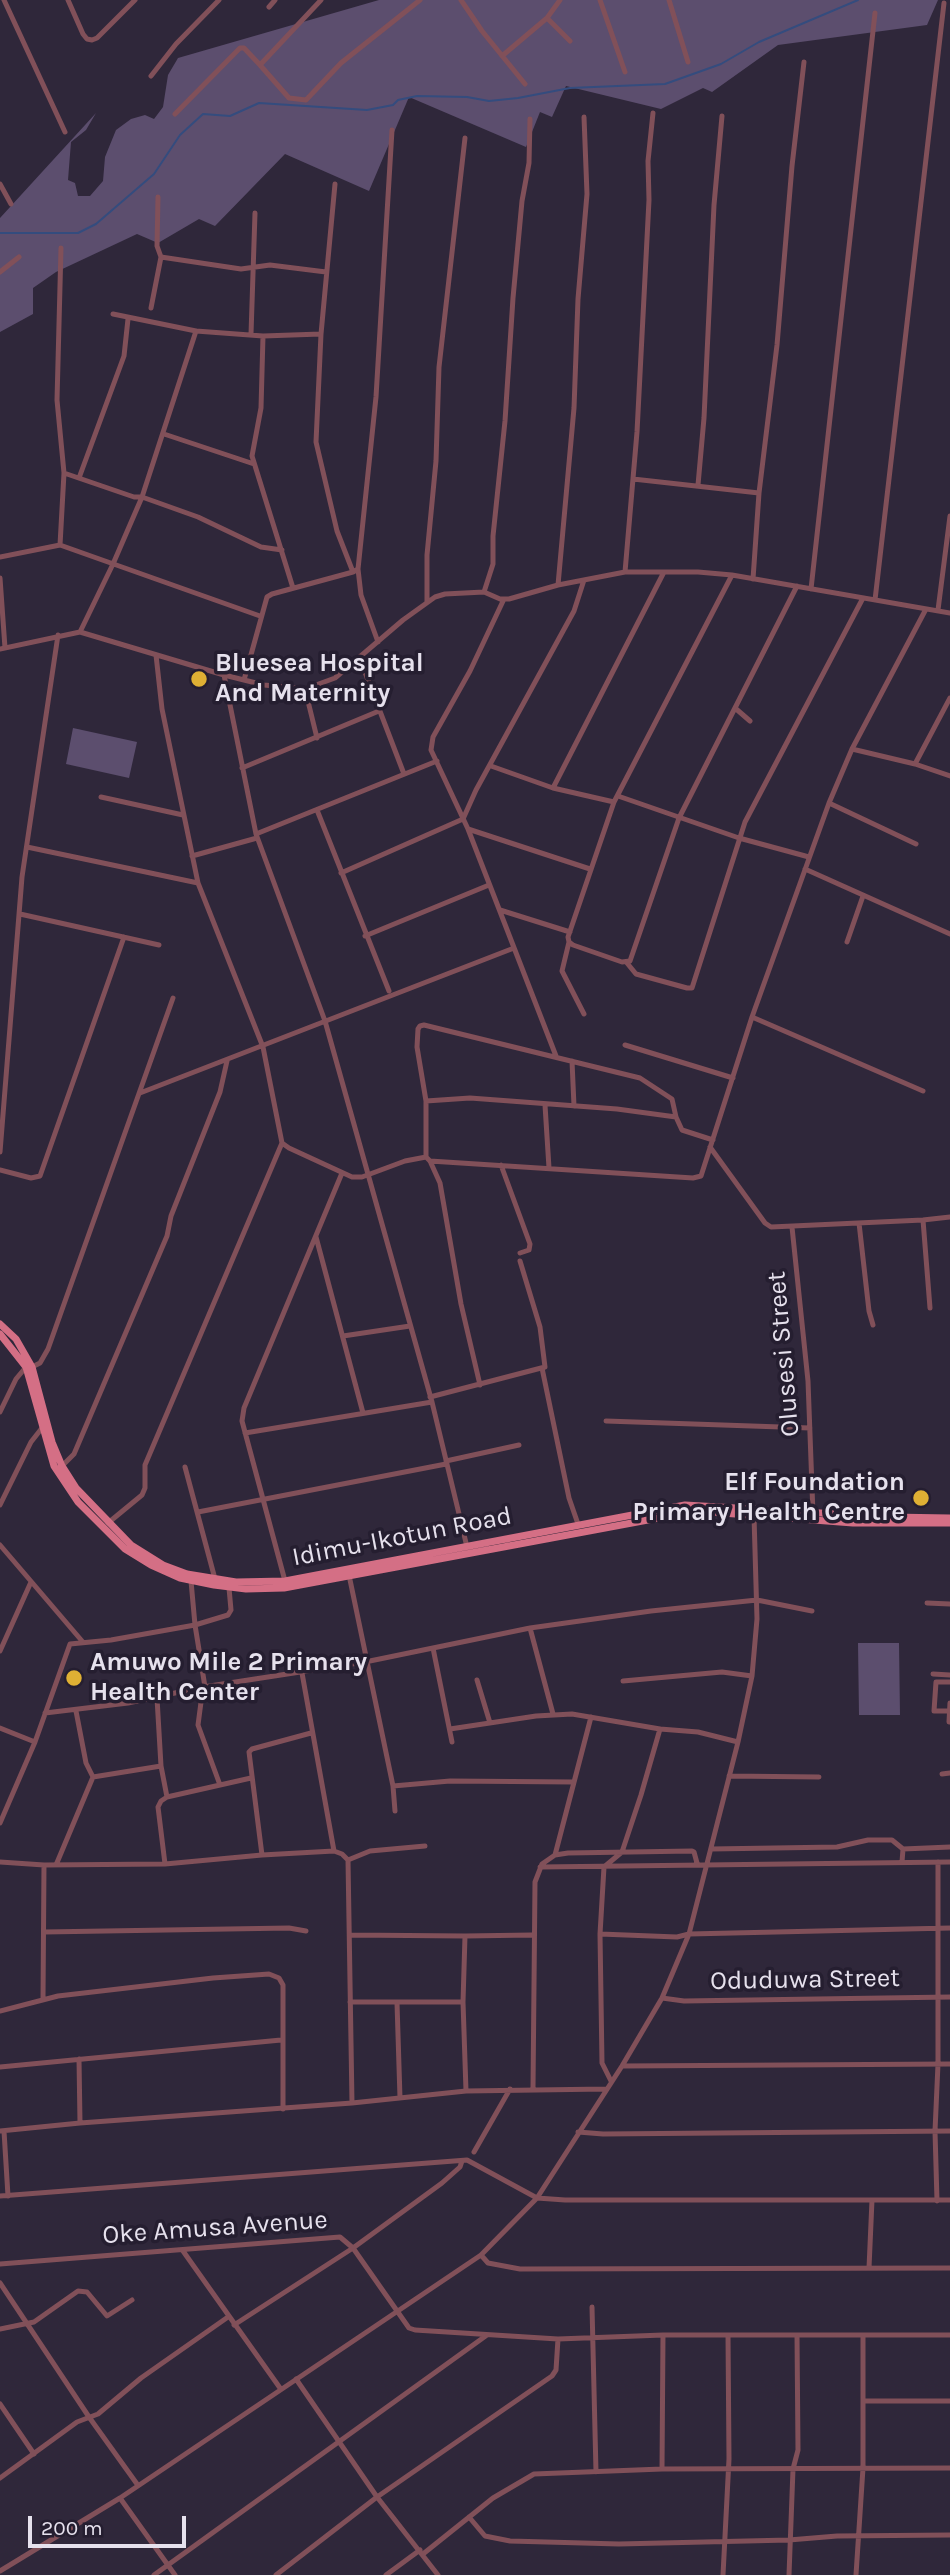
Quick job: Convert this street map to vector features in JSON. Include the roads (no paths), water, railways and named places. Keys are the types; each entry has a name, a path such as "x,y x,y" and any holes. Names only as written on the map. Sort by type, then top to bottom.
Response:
{"main road":[{"name":"Idimu-Ikotun Road","path":"0,1324 16,1339 29,1367 62,1466 84,1499 103,1521 131,1545 163,1565 215,1580 259,1583 285,1581 467,1549 578,1524 699,1505 812,1516 950,1517"},
{"path":"0,1334 29,1367 42,1428 54,1466 78,1502 103,1521 125,1549 151,1565 191,1581 229,1588 285,1588 467,1549 680,1512 812,1516 894,1524 950,1523"}],"street":[{"path":"4,0 65,132"},
{"path":"68,0 83,34 92,40 135,0"},
{"path":"151,76 219,0"},
{"path":"270,7 275,0"},
{"path":"260,65 321,0"},
{"path":"175,114 240,48 244,48 289,98 306,100 341,63 420,0"},
{"path":"461,0 524,84"},
{"path":"502,56 547,18 560,0"},
{"path":"600,0 625,72"},
{"path":"669,0 688,62"},
{"path":"875,600 944,3"},
{"path":"811,589 875,13"},
{"path":"547,18 570,41"},
{"path":"753,579 759,493 777,345 791,174 804,62"},
{"path":"625,572 633,479 653,113"},
{"path":"698,485 704,418 714,205 722,116"},
{"path":"558,585 574,408 578,299 587,194 583,117"},
{"path":"484,592 493,564 514,284 522,201 529,163 530,119"},
{"path":"356,571 376,397 392,130"},
{"path":"426,602 427,555 436,461 439,367 465,138"},
{"path":"0,184 11,204"},
{"path":"335,184 321,334 316,442 337,531 356,571 360,595 378,642"},
{"path":"151,308 161,257 157,246 158,197"},
{"path":"251,334 255,213"},
{"path":"60,545 64,473 57,400 61,248"},
{"path":"0,272 19,257"},
{"path":"161,257 241,269 280,265 326,272"},
{"path":"113,314 196,331 263,336 321,334"},
{"path":"82,479 124,356 128,319"},
{"path":"80,632 142,497 196,331"},
{"path":"263,336 261,408 252,448 254,464 293,588"},
{"path":"164,434 254,464"},
{"path":"64,473 198,517 261,547 282,550"},
{"path":"633,479 759,493"},
{"path":"938,610 950,516"},
{"path":"0,557 60,545 260,617"},
{"path":"244,680 267,597 356,571"},
{"path":"0,578 2,649 80,632 224,675 264,685 305,689 335,678 426,602 445,594 484,592 505,599 625,572 732,575 950,613"},
{"path":"553,788 664,572"},
{"path":"584,1014 562,971 570,932 590,869 614,802 732,575"},
{"path":"341,873 463,819 577,605 584,580"},
{"path":"628,963 679,818 797,586"},
{"path":"569,942 628,963 636,974 692,988 739,838 863,598"},
{"path":"505,599 470,671 433,737 431,750 468,829 556,1056"},
{"path":"282,1143 289,1149 352,1177 368,1175 405,1161 428,1159 693,1178 704,1172 752,1017 829,803 852,749 926,609"},
{"path":"0,1152 27,847 58,635"},
{"path":"103,1521 142,1495 145,1488 145,1465 282,1143 263,1046 198,883 191,856 162,709 156,655"},
{"path":"360,659 404,774"},
{"path":"224,675 257,836 325,1021 431,1399 467,1549"},
{"path":"305,689 317,738"},
{"path":"915,764 950,698"},
{"path":"734,708 750,721"},
{"path":"242,768 379,712"},
{"path":"852,749 915,764 950,776"},
{"path":"191,856 257,836 437,761"},
{"path":"482,766 553,788 614,802"},
{"path":"618,796 739,838 809,857"},
{"path":"101,797 183,815"},
{"path":"829,803 916,844"},
{"path":"317,810 389,991"},
{"path":"468,829 590,869"},
{"path":"27,847 198,883"},
{"path":"805,869 950,934"},
{"path":"365,936 489,885"},
{"path":"847,942 863,896"},
{"path":"500,910 570,932"},
{"path":"20,914 159,944"},
{"path":"0,1170 31,1178 40,1176 124,937"},
{"path":"140,1093 514,948"},
{"path":"0,1412 16,1379 29,1367 40,1363 48,1349 173,998"},
{"path":"752,1017 923,1091"},
{"path":"480,1385 461,1304 440,1183 428,1159 426,1101 417,1047 420,1026 640,1078 669,1095 682,1129 712,1144 765,1223 776,1228 950,1217"},
{"path":"625,1045 733,1078"},
{"path":"62,1466 74,1454 167,1236 176,1203 220,1092 227,1060"},
{"path":"572,1061 574,1106"},
{"path":"426,1101 470,1098 676,1116"},
{"path":"545,1105 549,1168"},
{"path":"501,1164 530,1244 528,1250 520,1253"},
{"path":"285,1581 242,1421 244,1408 342,1173"},
{"path":"923,1220 930,1308"},
{"path":"859,1223 873,1325"},
{"name":"Olusesi Street","path":"792,1227 808,1381 812,1516"},
{"path":"316,1236 363,1413"},
{"path":"245,1433 431,1399 542,1368 547,1363 540,1327 520,1261"},
{"path":"343,1336 410,1326"},
{"path":"542,1368 569,1498 578,1524"},
{"path":"606,1421 810,1428"},
{"path":"0,1505 31,1442 42,1428"},
{"path":"198,1512 519,1446"},
{"path":"185,1467 215,1580"},
{"path":"0,2571 120,2497 481,2255 537,2198 622,2066 662,1998 689,1934 752,1676 757,1600 754,1516"},
{"path":"0,1545 82,1641"},
{"path":"349,1576 393,1786 395,1811"},
{"path":"191,1581 204,1687 198,1725 220,1785"},
{"path":"0,1651 31,1582"},
{"path":"0,1823 35,1742 66,1649 73,1642 111,1640 195,1625 230,1614 229,1588"},
{"path":"45,1713 76,1711 157,1698 204,1687 365,1662 530,1628 757,1600 812,1611"},
{"path":"927,1603 950,1604"},
{"path":"530,1628 553,1714"},
{"path":"433,1648 452,1742"},
{"path":"623,1681 722,1672 752,1676"},
{"path":"302,1673 334,1851"},
{"path":"933,1674 950,1675"},
{"path":"477,1680 490,1723"},
{"path":"950,1682 936,1682 934,1711 950,1711"},
{"path":"157,1698 160,1766 167,1797"},
{"path":"949,1722 950,1703"},
{"path":"55,1865 93,1777 86,1763 76,1711"},
{"path":"450,1729 553,1714 698,1732 738,1742"},
{"path":"533,2088 532,1935 535,1882 539,1869 555,1854 591,1717"},
{"path":"0,1728 35,1742"},
{"path":"611,2081 602,2063 600,1934 604,1867 622,1852 660,1729"},
{"path":"262,1855 248,1756 252,1749 311,1733"},
{"path":"93,1777 160,1766"},
{"path":"942,1773 950,1773"},
{"path":"729,1776 819,1777"},
{"path":"165,1864 158,1807 167,1797 251,1778"},
{"path":"393,1786 450,1781 574,1782"},
{"path":"711,1849 837,1847 868,1840 892,1840 902,1849 950,1847"},
{"path":"348,1860 370,1851 425,1846"},
{"path":"902,1849 902,1862"},
{"path":"0,1862 44,1865 165,1864 262,1855 334,1851 342,1854 348,1860 352,2103"},
{"path":"555,1854 693,1851 697,1863"},
{"path":"574,1868 576,1852"},
{"path":"937,2201 935,2131 938,2064 938,1862"},
{"path":"539,1869 697,1863 950,1862"},
{"path":"43,1999 44,1865"},
{"path":"44,1932 289,1928 306,1931"},
{"path":"600,1934 677,1937 689,1934 950,1928"},
{"path":"350,1935 532,1935"},
{"path":"465,1936 463,2003 466,2091"},
{"path":"0,2011 43,1999 200,1979 269,1974 279,1978 283,1985 283,2109"},
{"name":"Oduduwa Street","path":"662,1998 684,2001 950,1997"},
{"path":"350,2002 463,2003"},
{"path":"397,2003 400,2098"},
{"path":"0,2067 281,2040"},
{"path":"79,2059 80,2123"},
{"path":"622,2066 950,2064"},
{"path":"474,2152 510,2089"},
{"path":"8,2196 2,2131 283,2109 466,2091 606,2089"},
{"path":"578,2132 950,2131"},
{"path":"0,2196 467,2160 537,2198 950,2200"},
{"path":"234,2325 353,2248 442,2183 460,2167 462,2161"},
{"path":"869,2268 872,2200"},
{"name":"Oke Amusa Avenue","path":"0,2264 340,2237 353,2248 409,2328 415,2330 558,2339 663,2335 950,2334"},
{"path":"183,2251 280,2388"},
{"path":"481,2255 488,2263 520,2269 950,2268"},
{"path":"0,2283 137,2484"},
{"path":"0,2329 34,2322 78,2291 86,2292 107,2316 132,2300"},
{"path":"592,2307 596,2472"},
{"path":"0,2479 77,2422 98,2414 141,2378 228,2317"},
{"path":"155,2575 487,2335"},
{"path":"662,2469 663,2335"},
{"path":"723,2575 729,2459 728,2335"},
{"path":"789,2575 793,2469 798,2450 797,2335"},
{"path":"856,2575 863,2468 863,2336"},
{"path":"276,2575 377,2497 552,2376 556,2370 558,2339"},
{"path":"296,2379 377,2497 438,2575"},
{"path":"863,2401 950,2401"},
{"path":"0,2404 34,2454"},
{"path":"386,2575 528,2476 662,2469 950,2468"},
{"path":"120,2497 175,2575"},
{"path":"469,2517 485,2536 510,2541 619,2544 950,2535"}],"waterway":[{"path":"0,233 78,233 96,224 154,174 180,135 203,114 230,116 259,103 367,110 393,105 398,100 417,96 467,97 489,101 570,88 665,84 721,64 759,42 858,0"}],"place":[{"name":"Bluesea Hospital And Maternity","path":"199,679"},
{"name":"Elf Foundation Primary Health Centre","path":"921,1498"},
{"name":"Amuwo Mile 2 Primary Health Center","path":"74,1678"}]}
